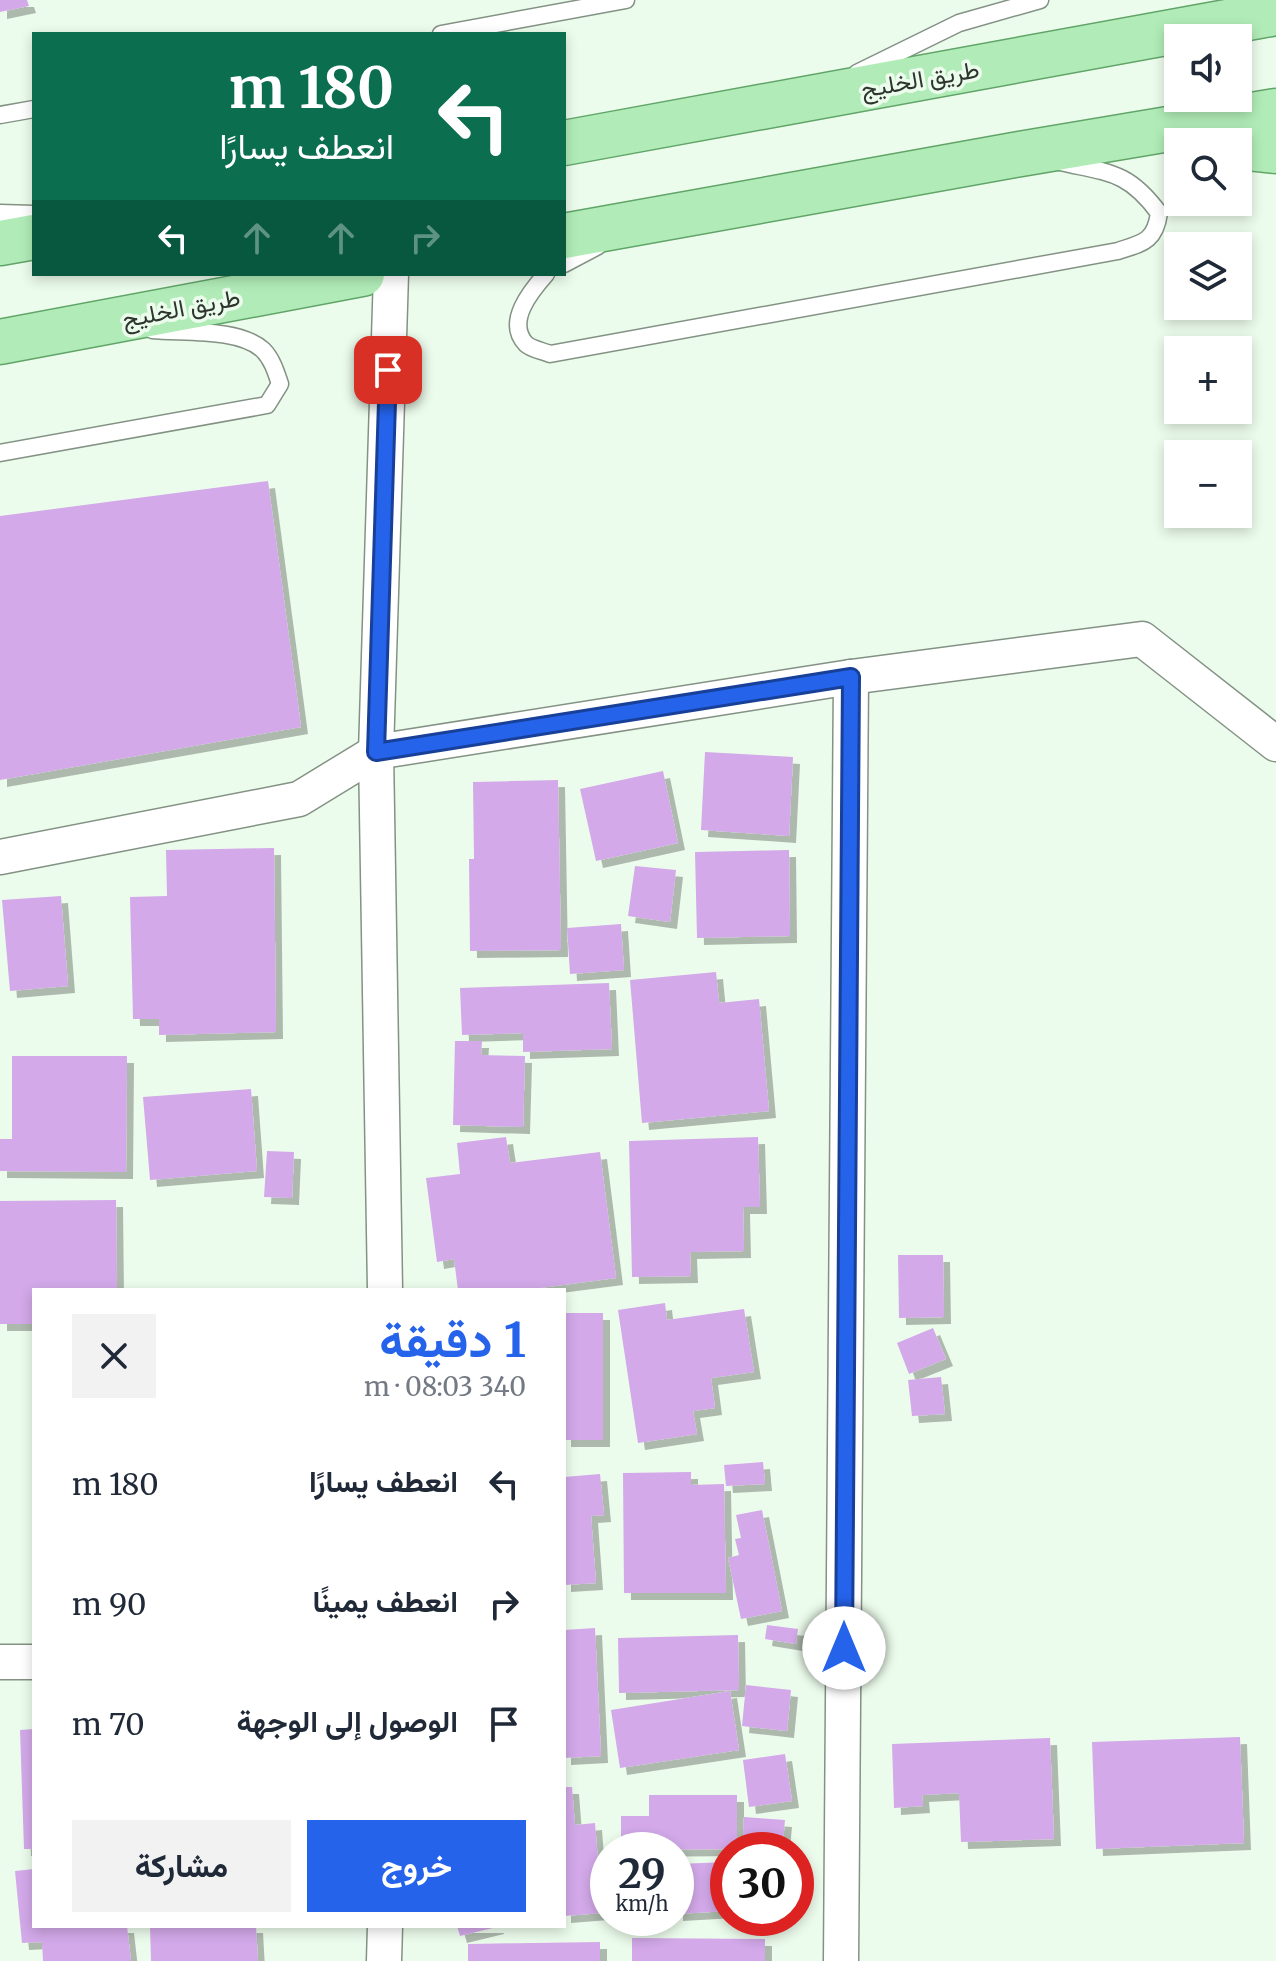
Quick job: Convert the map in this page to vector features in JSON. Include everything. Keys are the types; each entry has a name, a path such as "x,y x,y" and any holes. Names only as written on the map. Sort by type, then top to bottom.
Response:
{"main road":[{"name":"طريق الخليج","path":"566,143 798,101 1198,20 1276,13"},
{"path":"566,236 1276,111"},
{"path":"1138,134 1164,137"},
{"path":"1252,148 1276,151"},
{"path":"0,243 32,237"},
{"name":"طريق الخليج","path":"0,342 351,276"}],"street":[{"path":"385,1288 376,752 391,276"},
{"path":"0,857 299,799 376,752 851,677 1142,639 1276,744"},
{"path":"841,1961 851,677"},
{"path":"0,1662 32,1662"},
{"path":"384,1961 385,1928"}],"lane":[{"path":"452,32 626,0"},
{"path":"798,101 959,23 1040,0"},
{"path":"0,115 32,109"},
{"path":"544,276 520,312 518,331 527,346 550,354 1118,251 1146,241 1157,228 1159,213 1135,184 1110,173 1020,154"},
{"path":"0,213 32,214"},
{"path":"566,263 649,221"},
{"path":"0,453 267,405 280,384 264,351 242,337 87,326"}],"building":[{"path":"0,0 27,0 29,6 0,12"},
{"path":"268,481 301,727 0,780 0,516"},
{"path":"705,752 793,757 789,836 701,830"},
{"path":"663,771 678,843 596,861 580,789"},
{"path":"558,780 561,950 470,951 469,859 474,859 473,782"},
{"path":"274,848 276,1032 159,1035 159,1019 133,1019 130,897 167,896 166,850"},
{"path":"789,850 790,936 697,938 695,852"},
{"path":"635,866 676,870 670,922 628,916"},
{"path":"61,896 68,986 10,991 2,900"},
{"path":"621,924 624,970 570,974 567,928"},
{"path":"716,972 719,1003 759,999 769,1111 642,1123 630,980"},
{"path":"609,983 612,1049 523,1052 523,1033 462,1035 460,988"},
{"path":"455,1041 482,1041 481,1055 525,1056 523,1127 453,1125"},
{"path":"12,1056 127,1056 126,1172 0,1171 0,1139 12,1139"},
{"path":"251,1089 257,1171 150,1180 143,1097"},
{"path":"506,1137 510,1163 600,1152 616,1278 539,1288 458,1288 454,1259 437,1262 426,1178 460,1174 457,1143"},
{"path":"758,1137 760,1207 743,1207 744,1251 690,1252 691,1276 632,1277 629,1141"},
{"path":"267,1151 294,1152 292,1198 264,1197"},
{"path":"116,1200 117,1288 32,1288 32,1324 0,1324 0,1201"},
{"path":"898,1255 943,1255 944,1317 899,1318"},
{"path":"665,1303 667,1320 744,1309 754,1372 711,1378 715,1408 693,1411 697,1434 638,1443 618,1310"},
{"path":"566,1313 603,1313 603,1440 566,1440"},
{"path":"933,1328 946,1359 909,1374 897,1343"},
{"path":"941,1377 945,1414 912,1416 908,1380"},
{"path":"763,1462 765,1484 726,1486 724,1465"},
{"path":"691,1472 691,1485 724,1484 726,1593 624,1593 623,1473"},
{"path":"600,1474 604,1515 591,1516 596,1583 566,1585 566,1477"},
{"path":"762,1510 782,1611 741,1619 728,1558 739,1555 735,1539 741,1538 736,1515"},
{"path":"767,1625 798,1629 796,1644 765,1639"},
{"path":"595,1628 601,1756 566,1758 566,1630"},
{"path":"738,1635 739,1690 619,1693 618,1638"},
{"path":"746,1685 791,1690 787,1731 742,1726"},
{"path":"730,1691 739,1750 620,1768 611,1710"},
{"path":"32,1729 32,1849 24,1849 20,1730"},
{"path":"1240,1737 1244,1843 1096,1849 1092,1742"},
{"path":"1050,1738 1054,1839 961,1842 959,1793 922,1795 923,1806 894,1808 892,1744"},
{"path":"785,1754 792,1801 749,1807 743,1760"},
{"path":"566,1787 572,1787 575,1825 595,1823 596,1832 590,1832 590,1914 566,1916"},
{"path":"649,1795 737,1795 737,1832 710,1832 710,1849 694,1849 694,1832 621,1832 621,1816 649,1816"},
{"path":"744,1817 785,1820 784,1832 743,1832"},
{"path":"694,1863 710,1863 710,1912 694,1913"},
{"path":"32,1869 32,1928 127,1928 131,1961 43,1961 42,1942 22,1943 15,1871"},
{"path":"150,1928 256,1928 258,1961 151,1961"},
{"path":"458,1928 493,1928 460,1936"},
{"path":"632,1938 765,1939 765,1961 632,1961"},
{"path":"600,1942 600,1961 468,1961 468,1944"}],"route":[{"path":"388,370 376,752 851,677 844,1648"}]}
